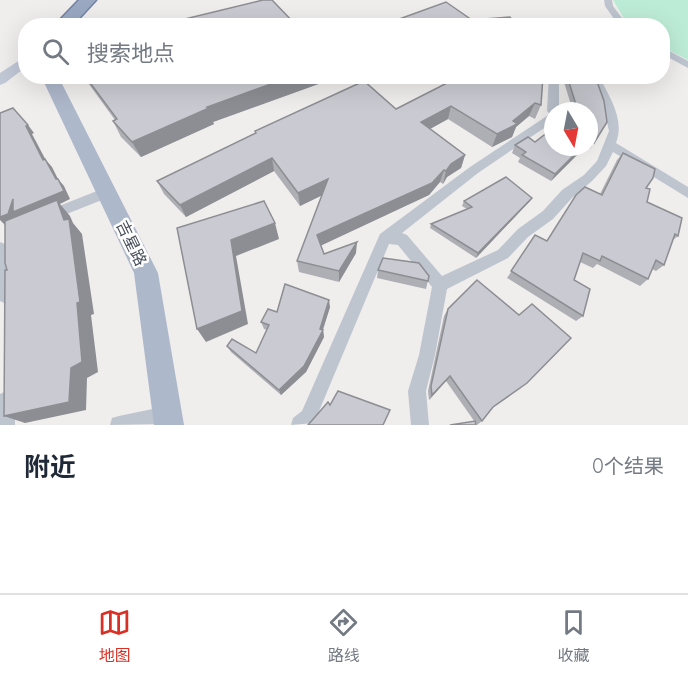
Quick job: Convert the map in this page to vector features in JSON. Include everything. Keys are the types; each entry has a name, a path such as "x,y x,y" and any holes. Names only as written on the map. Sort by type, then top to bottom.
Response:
{"highway":[{"path":"70,18 88,0"}],"main road":[{"path":"0,80 18,66"},
{"name":"吉星路","path":"53,84 146,273 168,420"}],"street":[{"path":"608,0 609,6 618,18"},
{"path":"670,54 688,65"},
{"path":"553,102 554,84"},
{"path":"440,285 503,254 523,233 548,215 567,194 588,178 602,162 615,131 611,113 598,84"},
{"path":"300,425 308,417 385,238 474,170 544,123"},
{"path":"610,145 688,193"},
{"path":"32,223 107,192"},
{"path":"385,238 402,239 440,285"},
{"path":"0,248 6,286 6,309"},
{"path":"420,425 417,391 427,355 440,285"},
{"path":"6,379 6,425"},
{"path":"119,425 168,420"}],"green space":[{"path":"613,0 688,0 688,60 670,51 670,18 624,18"}],"building":[{"path":"263,0 272,0 289,18 189,18"},
{"path":"446,2 469,18 402,18"},
{"path":"91,84 271,84 207,107 209,108 132,142 113,121 117,119"},
{"path":"357,84 367,84 396,109 445,84 542,84 541,105 535,103 513,121 517,124 497,134 451,106 421,122 465,155 451,164 432,183 317,235 324,254 357,242 339,271 297,261 328,179 298,193 272,158 180,205 157,181 256,133 255,131"},
{"path":"570,84 598,84 604,101 607,122 598,137 598,102 575,102"},
{"path":"13,108 28,125 26,126 43,160 45,159 64,191 13,212 13,199 8,214 0,217 0,113"},
{"path":"544,135 544,156 573,156 555,174 522,155 526,152 515,145 528,137 535,142"},
{"path":"623,153 655,169 653,178 646,188 650,189 647,202 682,218 678,236 675,234 664,265 656,260 648,279 602,256 600,261 583,253 574,280 590,289 583,316 511,271 535,235 547,241 576,195 585,187 602,195"},
{"path":"506,177 532,198 478,253 431,224 472,207 464,201"},
{"path":"57,200 64,220 69,219 80,302 77,303 82,362 71,368 69,402 4,416 5,270 7,270 5,221"},
{"path":"264,201 275,223 231,240 242,311 197,329 177,228"},
{"path":"383,258 419,263 429,276 428,281 378,270"},
{"path":"477,280 519,315 532,304 571,338 527,383 493,407 482,421 450,376 432,395 431,386 448,309"},
{"path":"285,284 329,300 320,329 323,330 304,366 279,390 227,346 232,339 256,353 269,325 261,322 268,309 277,312"},
{"path":"338,391 390,410 383,425 308,425 328,402 330,405"},
{"path":"475,421 476,425 450,425"}]}
